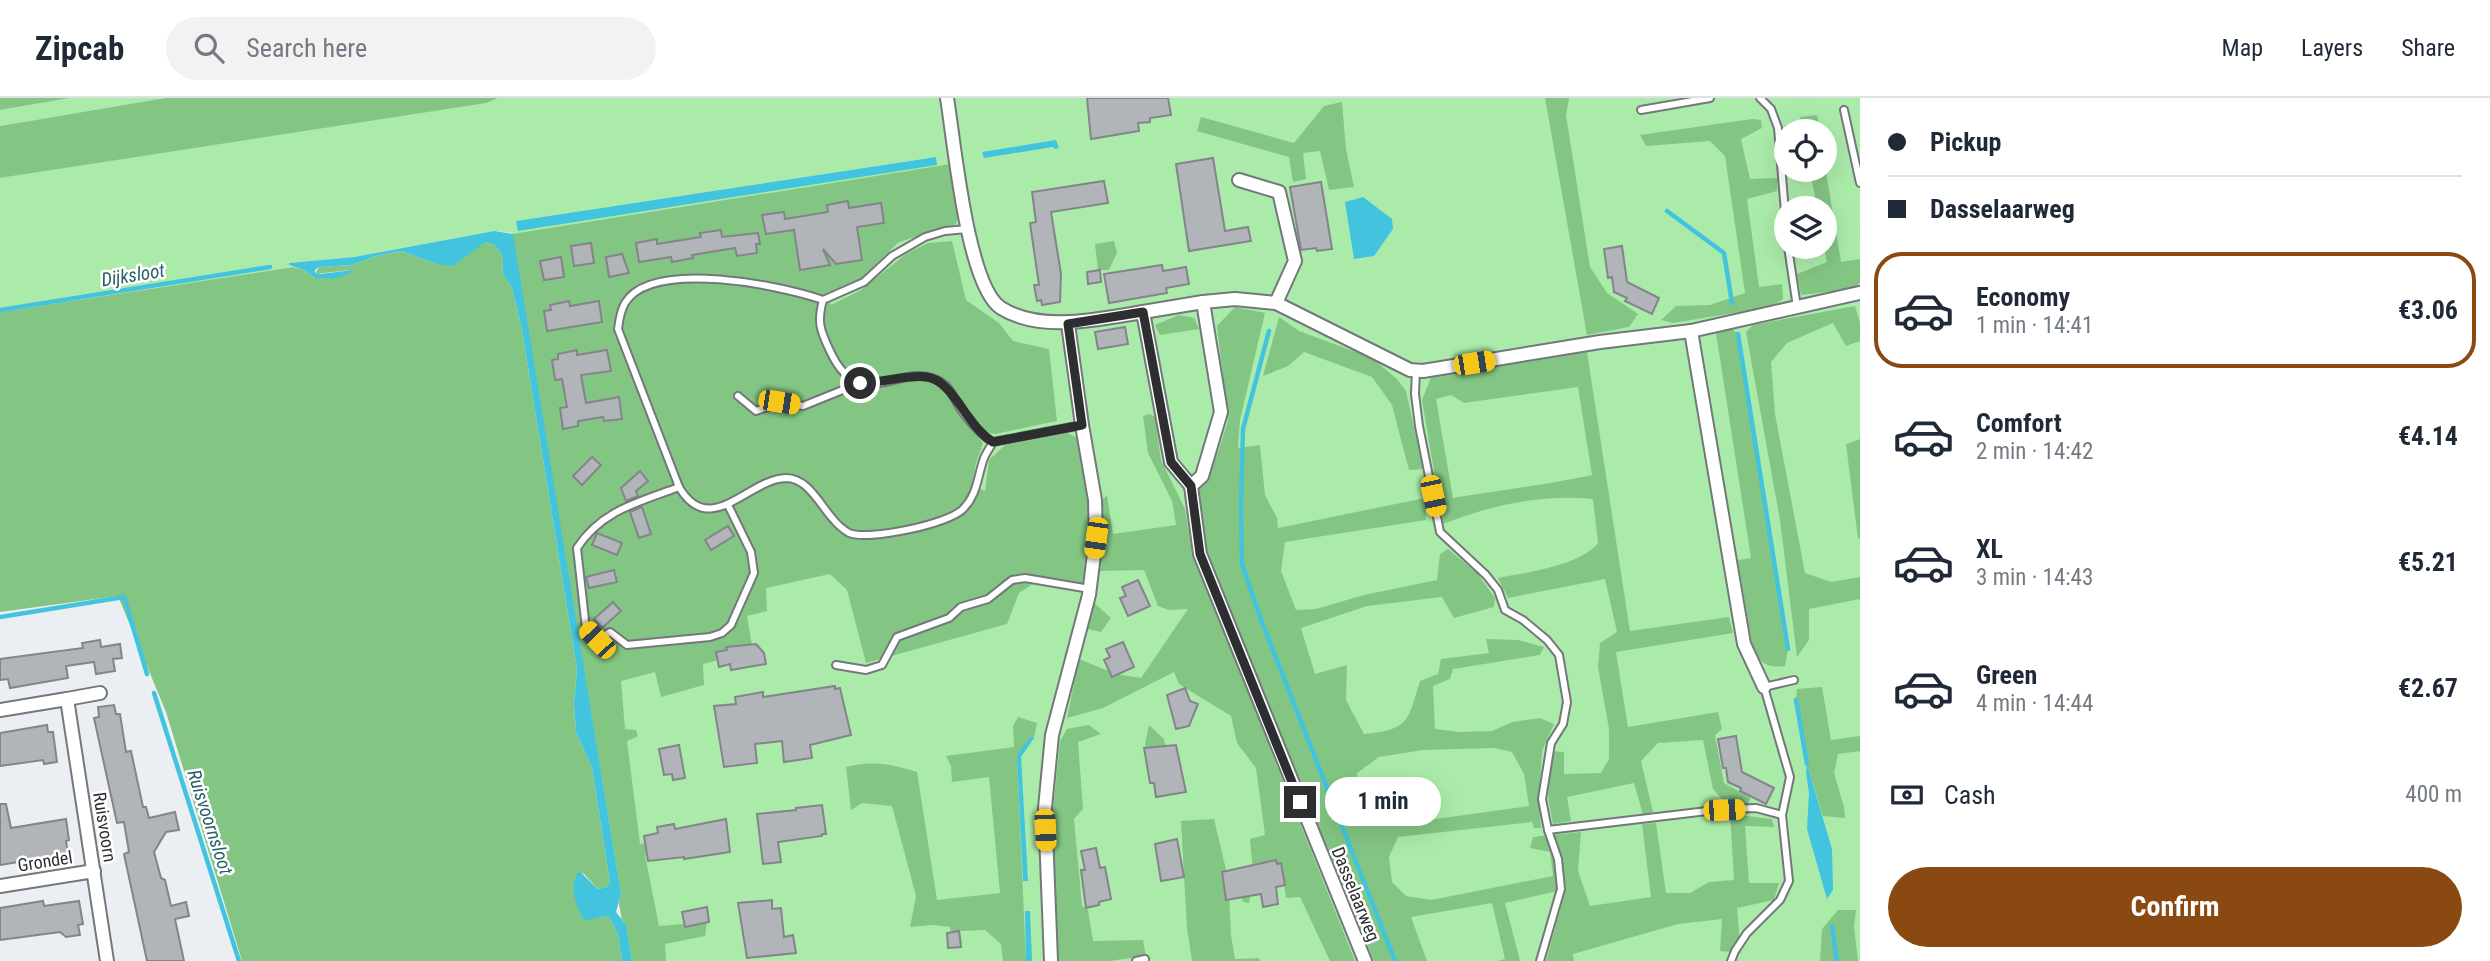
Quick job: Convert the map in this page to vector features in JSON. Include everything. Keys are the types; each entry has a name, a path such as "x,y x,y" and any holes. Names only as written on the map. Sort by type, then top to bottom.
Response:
{"street":[{"path":"947,98 967,229 977,266 991,298 1000,307 1023,317 1068,324 1203,302 1235,299 1276,303 1410,370 1416,370 1691,331 1860,293"},
{"path":"1239,180 1279,192 1296,261 1276,303"},
{"path":"1143,312 1171,462 1191,486 1202,476 1221,412 1203,302"},
{"path":"1051,961 1045,808 1052,735 1090,589 1096,538 1096,500 1068,324"},
{"path":"1691,331 1744,644 1764,687"},
{"name":"Dasselaarweg","path":"1191,486 1200,554 1365,961"},
{"path":"0,710 100,693"},
{"name":"Ruisvoorn","path":"67,699 107,961"},
{"name":"Grondel","path":"0,886 94,871"}],"lane":[{"path":"1641,110 1710,98"},
{"path":"1760,98 1771,109 1778,128 1784,196"},
{"path":"1844,110 1860,183"},
{"path":"967,229 945,231 925,237 892,256 864,282 823,300 734,280 703,279 656,284 636,292 625,303 618,329 679,487 685,496 699,506 714,510 728,505 768,481 788,478 800,481 834,521 850,533 872,536 935,522 961,512 974,495 983,459 993,442"},
{"path":"1790,259 1797,307"},
{"path":"823,300 819,325 827,345 846,377 860,383"},
{"path":"1416,370 1415,394 1419,426 1440,532 1486,575 1498,590 1505,610 1523,620 1547,640 1559,655 1567,702 1563,724 1551,743 1542,799 1548,830 1558,859 1561,889 1541,961"},
{"path":"738,396 756,411 779,402 803,406 860,383 928,377 948,388 982,435 993,442 1082,425"},
{"path":"679,487 617,510 593,527 577,548 586,629 597,640 610,632 627,645 663,643 710,637 722,633 731,625 754,573 751,552 728,505"},
{"path":"836,665 866,670 882,665 897,637 949,618 961,607 988,599 1012,580 1026,578 1090,589"},
{"path":"1731,961 1748,933 1780,900 1788,881 1782,815 1790,777 1764,687 1794,680"},
{"path":"1548,830 1724,810 1756,808 1782,815"},
{"path":"1136,961 1145,960"}],"green space":[{"path":"0,98 70,98 0,110"},
{"path":"70,98 165,98 0,126 0,110"},
{"path":"165,98 498,98 486,103 0,178 0,126"},
{"path":"327,98 1860,98 1860,961 628,961 512,233 494,231 354,257 290,263 293,267 0,312 0,178 283,133","holes":["936,157 518,230 517,221"]},
{"path":"1545,98 1569,98 1566,115 1590,267 1607,293 1638,314 1629,327 1587,335"},
{"path":"1342,102 1346,149 1354,187 1329,190 1320,151 1303,153 1306,179 1293,182 1289,157 1197,131 1201,117 1294,143 1324,106"},
{"path":"1817,115 1818,119 1800,119"},
{"path":"1761,120 1762,128 1741,139 1750,179 1774,178 1774,182 1778,182 1777,191 1747,199 1759,287 1782,284 1783,299 1771,307 1673,323 1661,320 1676,306 1710,305 1745,293 1725,156 1710,141 1646,146 1640,135"},
{"path":"951,164 959,215 956,224 899,242 857,282 827,293 831,305 861,290 906,254 928,243 952,241 966,300 999,323 1013,341 1049,349 1057,421 995,434 984,432 967,406 958,413 983,443 972,485 985,491 989,460 1005,445 1068,433 1077,438 1090,517 1083,585 1034,583 1019,593 1007,624 866,663 847,590 830,574 766,588 767,611 747,616 753,651 703,664 704,685 661,697 655,672 621,681 625,729 636,730 638,736 627,741 640,844 704,833 708,842 645,855 659,926 707,922 705,936 665,944 666,961 632,961 619,903 621,894 512,234"},
{"path":"1812,182 1828,182 1830,196 1815,196"},
{"path":"1837,238 1841,262 1860,259 1860,283 1852,289 1801,295 1797,274 1827,262 1826,259 1837,259"},
{"path":"1114,241 1117,253 1109,270 1098,270 1095,244"},
{"path":"485,242 495,245 502,255 503,274 512,288 522,330 577,669 574,704 576,732 592,768 610,882 607,887 598,889 582,872 603,916 610,918 618,935 622,961 242,961 166,712 118,596 0,612 0,312 293,267 304,270 315,278 351,270 315,274 319,267 352,265 376,256 402,251 436,264"},
{"path":"1855,306 1860,323 1860,341 1846,346 1833,323 1787,343 1771,362 1775,414 1805,573 1831,582 1860,577 1860,599 1809,609 1809,640 1797,657 1780,520 1746,332 1753,325"},
{"path":"1235,307 1265,313 1240,420 1238,448 1260,445 1265,495 1277,518 1278,528 1425,498 1426,520 1285,542 1281,571 1296,610 1316,609 1364,595 1437,580 1440,554 1448,549 1477,573 1495,598 1494,607 1454,618 1442,597 1367,606 1301,628 1315,674 1347,665 1346,700 1364,734 1390,730 1404,721 1413,706 1420,681 1438,674 1441,659 1489,653 1486,639 1518,640 1544,647 1540,655 1453,669 1450,679 1433,686 1435,729 1459,732 1492,731 1512,722 1540,718 1554,724 1542,751 1539,799 1541,828 1534,828 1532,822 1398,837 1389,857 1392,882 1406,896 1431,900 1553,876 1550,852 1530,848 1533,837 1581,832 1578,871 1590,906 1651,897 1642,824 1656,823 1666,893 1690,893 1709,882 1734,880 1730,814 1772,819 1774,827 1745,826 1749,883 1779,883 1774,900 1737,908 1741,953 1720,951 1722,919 1678,924 1573,954 1574,961 1546,961 1566,889 1505,903 1520,961 1498,961 1505,959 1492,903 1411,917 1427,961 1374,961 1206,550 1198,493 1218,452 1228,421 1217,326","holes":["1494,748 1512,752 1524,774 1529,806 1414,822 1371,818 1360,801 1357,773 1379,757 1423,750"]},
{"path":"1179,315 1194,318 1199,329 1160,335 1155,325"},
{"path":"1279,317 1299,331 1372,358 1397,379 1406,391 1423,469 1409,470 1392,405 1372,377 1304,352 1288,366 1263,376"},
{"path":"1732,329 1738,334 1788,649 1785,666 1766,664 1753,650 1738,560 1751,558 1716,333"},
{"path":"1587,352 1630,631 1729,617 1733,633 1616,652 1628,727 1718,712 1722,729 1715,735 1724,783 1751,798 1748,803 1729,807 1713,789 1703,740 1658,743 1641,761 1653,812 1643,815 1634,783 1567,797 1571,821 1553,824 1548,797 1551,751 1564,752 1564,774 1601,773 1609,759 1609,729 1598,667 1600,643 1617,632 1605,579 1508,598 1498,578 1552,567 1590,551 1598,543 1593,499 1555,498 1517,502 1443,524 1422,400 1432,375","holes":["1578,387 1592,475 1453,498 1436,399 1451,395 1464,403"]},
{"path":"1150,414 1155,417 1161,460 1185,509 1192,552 1355,961 1330,961 1300,897 1286,898 1283,877 1252,885 1249,903 1243,902 1238,889 1229,892 1235,959 1259,958 1260,961 1192,961 1187,928 1181,821 1214,819 1228,878 1253,872 1250,839 1265,835 1256,768 1237,743 1231,716 1179,684 1174,672 1103,708 1067,718 1079,659 1116,674 1141,678 1188,609 1169,610 1158,606 1144,570 1099,571 1100,502 1107,495 1113,534 1176,525 1172,501 1148,453 1143,416"},
{"path":"1860,439 1860,538 1858,539 1846,444"},
{"path":"1093,602 1111,618 1101,632 1088,629"},
{"path":"1822,687 1831,740 1860,736 1860,751 1838,754 1834,773 1845,818 1823,816 1807,764 1796,700 1797,689"},
{"path":"1018,717 1037,723 1034,738 1032,736 1017,757 1026,961 1003,961 1001,944 985,930 960,931 962,944 953,945 950,927 910,927 916,896 892,806 862,803 851,810 846,767 882,764 917,772 937,900 1000,893 989,777 952,782 951,766 946,756 1014,747 1013,726"},
{"path":"1089,725 1101,734 1078,742 1083,809 1074,819 1082,906 1088,910 1093,941 1143,940 1146,956 1109,961 1058,961 1051,830 1060,741 1067,729"},
{"path":"1149,725 1164,739 1172,779 1153,784 1145,744"},
{"path":"1838,910 1856,910 1854,926 1858,961 1820,961 1822,929"}],"water":[{"path":"1056,140 1059,148 1055,149 1053,147 984,158 982,152"},
{"path":"936,157 937,165 518,231 516,221"},
{"path":"1363,197 1392,219 1393,229 1374,256 1354,259 1345,202"},
{"path":"494,231 513,234 621,894 616,912 626,925 632,961 622,961 618,935 610,918 603,916 585,921 574,896 574,883 579,871 598,889 607,887 610,882 592,768 576,732 574,704 577,669 522,330 512,288 503,274 502,255 495,245 485,242 453,266 436,264 402,251 376,256 352,265 319,267 315,270 315,273 320,274 353,270 347,275 332,279 315,278 304,270 289,265 354,257"},
{"path":"1032,736 1034,738 1021,757 1028,881 1023,881 1017,757"},
{"path":"1807,764 1832,849 1833,890 1827,899 1807,829"},
{"path":"1025,911 1030,911 1032,961 1026,961"}],"building":[{"path":"1087,98 1168,98 1171,115 1138,123 1139,131 1091,139"},
{"path":"1213,158 1225,231 1248,227 1251,241 1189,251 1176,164"},
{"path":"1104,181 1108,203 1051,212 1061,274 1060,302 1042,305 1041,300 1037,301 1034,285 1039,285 1030,223 1036,222 1032,192"},
{"path":"1321,182 1332,249 1301,250 1290,187"},
{"path":"848,201 849,208 881,203 884,223 857,227 862,260 836,264 823,249 830,265 800,270 794,230 766,234 762,215 784,212 785,219 828,212 827,205"},
{"path":"721,230 722,237 758,233 760,244 756,244 757,253 737,256 735,248 692,255 693,258 672,262 671,257 639,262 636,243 657,239 657,244 701,237 700,233"},
{"path":"591,243 594,263 574,266 571,246"},
{"path":"1622,246 1627,282 1659,298 1652,314 1625,301 1627,298 1614,292 1612,277 1608,278 1604,249"},
{"path":"622,254 629,273 609,277 606,257"},
{"path":"561,257 564,277 544,280 540,261"},
{"path":"1162,265 1163,271 1186,267 1189,284 1166,288 1167,293 1109,303 1104,274"},
{"path":"1100,270 1101,282 1088,284 1087,272"},
{"path":"569,301 570,306 599,301 602,322 547,331 544,311 551,310 550,305"},
{"path":"1125,327 1128,344 1098,349 1095,332"},
{"path":"577,350 577,355 607,350 611,371 581,375 586,403 619,397 622,419 604,421 603,417 578,421 578,426 563,429 560,408 567,407 562,379 555,380 552,360 558,359 558,354"},
{"path":"592,457 601,465 582,485 573,476"},
{"path":"640,471 648,481 636,491 638,496 626,501 621,488"},
{"path":"642,507 651,534 639,538 630,512"},
{"path":"728,526 734,536 711,550 705,540"},
{"path":"597,533 622,543 617,555 592,545"},
{"path":"614,570 617,582 589,588 586,577"},
{"path":"1138,580 1150,606 1128,616 1120,598 1126,596 1122,587"},
{"path":"613,602 621,611 602,628 594,619"},
{"path":"100,640 101,647 120,644 122,658 113,659 115,671 96,674 94,662 66,666 68,678 10,688 8,679 0,680 0,659 83,648 82,643"},
{"path":"1123,642 1134,667 1112,677 1104,660 1110,657 1106,649"},
{"path":"756,644 764,653 766,664 731,670 730,664 719,667 716,652 727,650 726,647"},
{"path":"835,686 835,689 840,688 851,735 810,745 812,758 784,762 782,741 755,744 757,763 724,767 714,706 736,704 735,697 763,692 763,697"},
{"path":"1185,688 1190,701 1198,704 1189,726 1176,729 1167,695"},
{"path":"114,705 116,714 120,714 126,752 131,751 143,807 146,807 149,818 175,812 179,830 166,832 154,852 171,906 186,902 189,916 175,919 184,961 147,961 124,854 129,852 124,822 117,823 94,718 99,717 98,707"},
{"path":"47,725 48,732 53,732 57,762 44,764 43,760 0,766 0,733"},
{"path":"1736,736 1742,772 1774,788 1766,804 1728,782 1718,739"},
{"path":"679,745 685,778 673,780 672,774 664,775 659,749"},
{"path":"1176,745 1186,792 1156,797 1154,783 1150,783 1144,748"},
{"path":"0,804 6,804 11,828 66,819 68,854 0,865"},
{"path":"822,805 826,834 778,842 781,862 763,864 757,814"},
{"path":"726,819 730,852 648,861 644,836 658,833 657,827 674,824 675,829"},
{"path":"1177,839 1184,877 1161,881 1155,844"},
{"path":"1096,848 1100,868 1105,867 1111,899 1086,908 1081,870 1085,870 1081,851"},
{"path":"1276,860 1277,864 1281,863 1285,885 1276,887 1278,904 1263,907 1261,894 1226,900 1222,872"},
{"path":"772,900 772,909 781,908 784,937 793,935 796,953 747,958 738,903"},
{"path":"43,901 44,906 79,901 83,924 78,925 80,935 66,937 60,932 0,940 0,908"},
{"path":"707,907 709,922 685,927 682,912"},
{"path":"959,931 961,947 948,948 947,933"}],"waterway":[{"path":"1667,211 1724,253 1732,303"},
{"name":"Dijksloot","path":"0,310 270,267"},
{"path":"1269,331 1243,429 1242,564 1260,617 1395,961"},
{"path":"1738,334 1788,649"},
{"name":"Ruisvoornsloot","path":"0,617 124,597 147,674"},
{"name":"Ruisvoornsloot","path":"154,693 239,961"},
{"path":"1796,700 1807,764"},
{"path":"1832,926 1837,961"}],"route":[{"path":"860,383 920,377 928,377 942,383 982,435 993,442 1082,425 1068,324 1143,312 1171,462 1191,486 1200,554 1300,802"}]}
